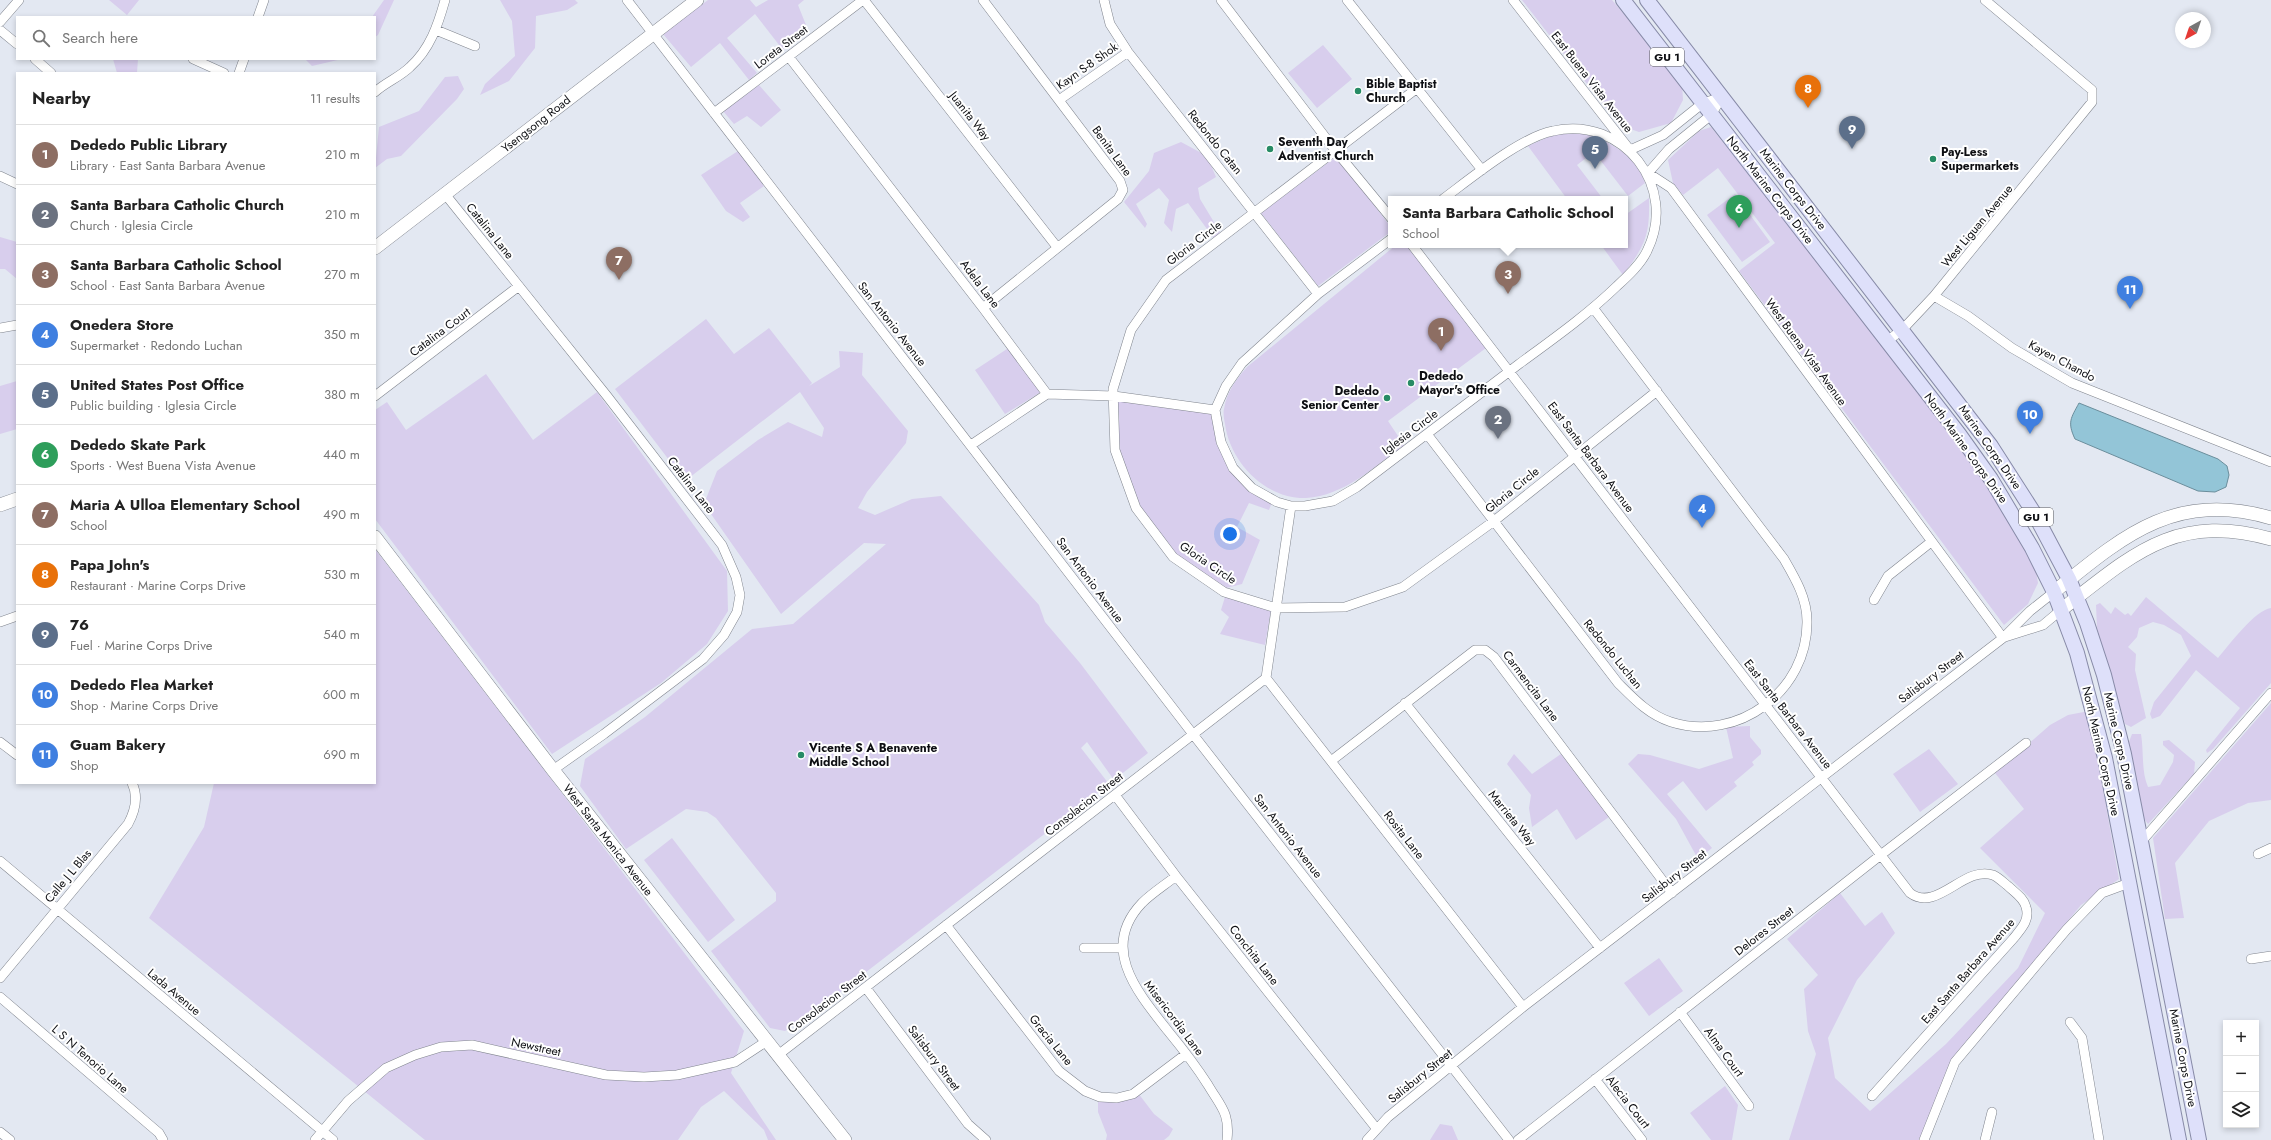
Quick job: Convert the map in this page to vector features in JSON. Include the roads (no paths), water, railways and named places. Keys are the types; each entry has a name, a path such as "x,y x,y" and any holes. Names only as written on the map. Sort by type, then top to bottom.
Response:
{"main road":[{"name":"Ysengsong Road","path":"376,247 697,0"},
{"name":"North Marine Corps Drive","path":"1623,0 1887,341 1991,480 2024,535 2054,592 2079,660 2100,732 2179,1140"},
{"name":"Marine Corps Drive","path":"1647,0 1974,423 2007,469 2034,513 2069,579 2095,647 2111,701 2141,842 2199,1140"},
{"path":"0,505 16,499"},
{"path":"2054,592 2115,543 2134,531 2161,520 2196,511 2218,510 2240,511 2271,518"},
{"path":"2061,610 2144,548 2179,535 2218,530 2237,531 2271,539"},
{"name":"West Santa Monica Avenue","path":"376,538 553,770 845,1140"}],"street":[{"path":"0,22 19,0"},
{"path":"258,16 264,0"},
{"path":"376,91 410,68 423,53 436,30 445,0"},
{"name":"San Antonio Avenue","path":"627,0 652,35 971,445 1192,734 1509,1140"},
{"name":"Loreta Street","path":"714,114 864,0"},
{"name":"Juanita Way","path":"864,0 1057,247"},
{"name":"Benita Lane","path":"983,0 1120,180 1123,190 1118,199 983,308"},
{"name":"Redondo Catan","path":"1104,0 1110,24 1128,52 1256,212 1318,294"},
{"path":"1221,0 1335,150 1388,214"},
{"path":"1347,0 1482,170"},
{"name":"East Buena Vista Avenue","path":"1513,0 1630,150 1663,135 1703,103 1722,97"},
{"name":"West Liguan Avenue","path":"1934,296 2092,102 2092,90 1985,0"},
{"path":"0,30 16,43"},
{"path":"436,30 475,46"},
{"name":"Kayn S-8 Shok","path":"1059,100 1128,52"},
{"name":"Adela Lane","path":"789,57 983,308 1047,394"},
{"path":"35,60 50,72"},
{"path":"195,60 222,72"},
{"path":"239,72 244,60"},
{"name":"Gloria Circle","path":"1416,88 1166,280 1131,330 1113,389 1115,450 1136,508 1173,557 1224,592 1276,608 1345,607 1403,587 1494,521 1575,454 1657,391"},
{"path":"1648,173 1669,149 1712,115 1722,97"},
{"name":"Iglesia Circle","path":"1216,410 1221,442 1233,468 1252,488 1277,502 1291,506 1305,506 1333,501 1357,486 1594,309 1630,274 1647,252 1656,226 1656,198 1648,173 1630,150 1606,135 1580,128 1552,131 1527,142 1482,170 1447,196"},
{"name":"West Buena Vista Avenue","path":"1648,173 1671,188 2003,638"},
{"path":"0,176 16,184"},
{"name":"Catalina Lane","path":"445,194 607,396 722,545 736,577 740,595 737,612 724,635 703,659 604,734 553,770"},
{"path":"971,445 1047,394 1114,396 1216,410 1226,386 1242,363 1318,294 1388,241"},
{"name":"East Santa Barbara Avenue","path":"1414,248 1575,454 1766,707 1882,854 1910,893 1915,896 1928,898 1974,876 1984,874 1994,875 2020,897 2025,904 2028,913 2026,923 1872,1096"},
{"name":"Catalina Court","path":"376,395 519,286"},
{"path":"1887,341 1902,330 1934,296"},
{"name":"Kayen Chando","path":"1934,296 1968,316 2012,348 2072,383 2271,462"},
{"name":"Redondo Luchan","path":"1427,434 1618,683 1641,707 1671,722 1704,728 1736,722 1766,707 1789,683 1803,654 1807,620 1801,588 1784,559 1594,309"},
{"path":"0,328 16,326"},
{"path":"1266,678 1291,506"},
{"path":"1874,600 1888,576 1931,542"},
{"name":"Salisbury Street","path":"1367,1140 1376,1128 1523,1007 1821,776 2003,638 2030,611 2054,592"},
{"name":"Salisbury Street","path":"2003,638 2043,625 2061,610"},
{"path":"0,622 16,616"},
{"name":"Carmencita Lane","path":"1331,761 1475,650 1480,649 1490,653 1672,893"},
{"name":"Consolacion Street","path":"778,1055 1266,678"},
{"name":"Rosita Lane","path":"1266,678 1523,1007"},
{"path":"2141,842 2271,693"},
{"name":"Marrieta Way","path":"1405,703 1600,948"},
{"path":"0,742 16,754"},
{"name":"Delores Street","path":"1518,1140 1594,1079 2026,743"},
{"name":"Calle J L Blas","path":"0,978 128,824 136,802 135,789 132,784"},
{"name":"Conchita Lane","path":"1115,795 1176,876 1376,1128"},
{"path":"2258,854 2271,848"},
{"name":"Lada Avenue","path":"0,861 333,1140"},
{"name":"Misericordia Lane","path":"1176,876 1143,902 1132,917 1126,931 1123,948 1126,967 1138,993 1186,1054 1227,1116 1227,1140"},
{"path":"1924,1140 1955,1062 2067,929 2102,894 2129,883"},
{"name":"Gracia Lane","path":"946,925 1059,1071 1085,1091 1100,1097 1111,1098 1132,1094 1186,1054"},
{"path":"1084,948 1123,948"},
{"path":"2251,959 2271,956"},
{"name":"Salisbury Street","path":"866,988 968,1124 986,1140"},
{"name":"L S N Tenorio Lane","path":"0,997 159,1133 163,1140"},
{"name":"Alma Court","path":"1680,1012 1749,1106"},
{"path":"2070,1022 2082,1038 2099,1140"},
{"name":"Newstreet","path":"315,1140 348,1101 386,1068 415,1055 441,1047 472,1045 606,1075 644,1077 677,1075 735,1062 767,1041"},
{"name":"Alecia Court","path":"1594,1079 1642,1140"},
{"path":"1985,1140 1992,1112"},
{"path":"0,1132 10,1140"}],"water":[{"path":"2079,403 2218,459 2227,466 2229,475 2226,487 2215,492 2198,491 2075,439 2071,428 2071,420"}],"place":[{"name":"Bible Baptist Church","path":"1358,91"},
{"name":"Papa John's","path":"1808,108"},
{"name":"Seventh Day Adventist Church","path":"1270,149"},
{"name":"76","path":"1852,149"},
{"name":"Pay-Less Supermarkets","path":"1933,159"},
{"name":"United States Post Office","path":"1595,169"},
{"name":"Dededo Skate Park","path":"1739,228"},
{"name":"Maria A Ulloa Elementary School","path":"619,280"},
{"name":"Santa Barbara Catholic School","path":"1508,294"},
{"name":"Guam Bakery","path":"2130,309"},
{"name":"Dededo Public Library","path":"1441,351"},
{"name":"Dededo Mayor's Office","path":"1411,383"},
{"name":"Dededo Senior Center","path":"1387,398"},
{"name":"Dededo Flea Market","path":"2030,434"},
{"name":"Santa Barbara Catholic Church","path":"1498,439"},
{"name":"Onedera Store","path":"1702,528"},
{"name":"Vicente S A Benavente Middle School","path":"801,755"}]}
